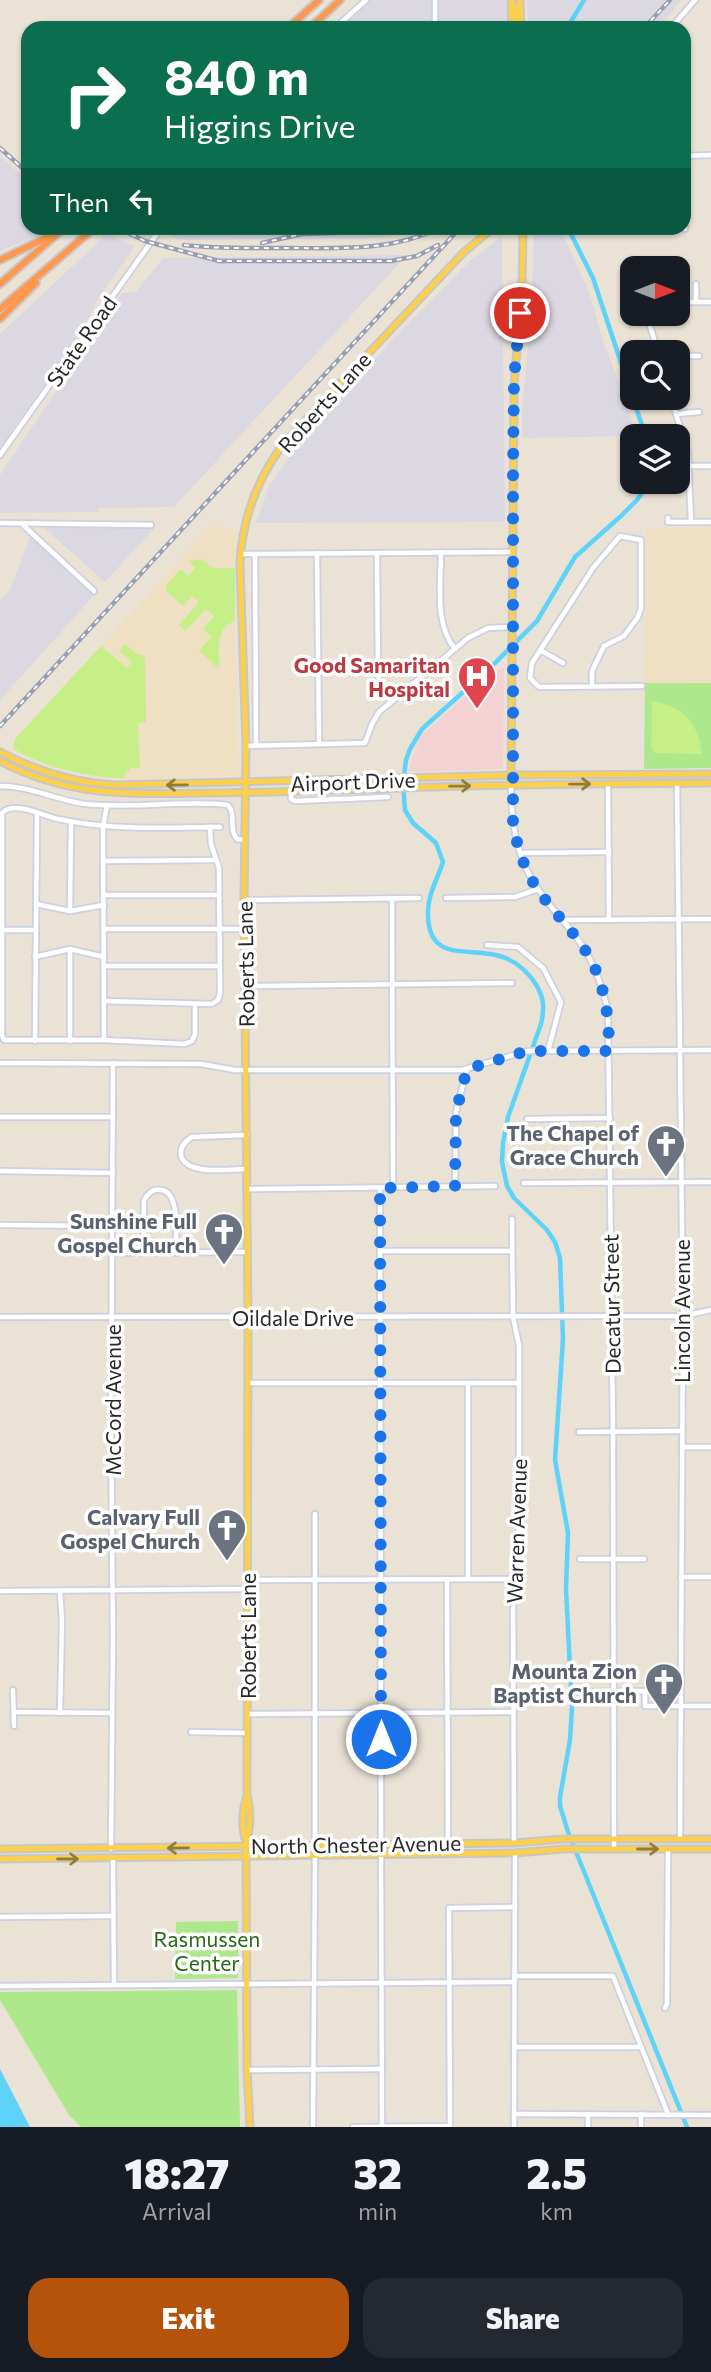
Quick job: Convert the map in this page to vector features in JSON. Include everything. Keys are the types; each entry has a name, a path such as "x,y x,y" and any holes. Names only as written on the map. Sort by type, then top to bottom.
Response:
{"highway":[{"path":"296,21 316,0"},
{"path":"318,21 340,0"},
{"path":"0,260 50,235"},
{"path":"0,284 55,235"},
{"path":"0,309 86,235"},
{"path":"0,318 75,245"}],"main road":[{"path":"517,21 520,0"},
{"path":"511,1 515,21"},
{"name":"Roberts Lane","path":"250,2127 247,2070 246,1843 249,1822 244,929 246,746 241,554 251,504 261,478 284,443 464,252 485,235"},
{"path":"511,785 514,379 522,286 523,235"},
{"name":"Airport Drive","path":"0,752 45,773 86,783 117,785 245,784 511,775 711,774"},
{"name":"Airport Drive","path":"0,761 51,783 95,792 244,793 408,787 711,783"},
{"name":"North Chester Avenue","path":"0,1849 128,1849 246,1843 315,1845 514,1843 563,1839 711,1839"},
{"path":"668,1849 674,1843 689,1839"},
{"path":"515,1853 517,1848 534,1841"},
{"path":"495,1853 510,1848 514,1843"},
{"path":"315,1855 340,1844"},
{"path":"91,1859 111,1849"},
{"path":"113,1859 115,1854 128,1849"},
{"name":"North Chester Avenue","path":"0,1859 711,1849"}],"street":[{"path":"343,21 366,0"},
{"path":"435,0 435,21"},
{"path":"677,21 695,0"},
{"path":"691,156 711,155"},
{"name":"State Road","path":"0,455 156,235"},
{"path":"696,284 696,302"},
{"path":"690,302 711,302"},
{"path":"690,356 699,356"},
{"path":"676,410 680,424"},
{"path":"677,414 699,412"},
{"path":"691,522 690,466 711,466"},
{"path":"668,518 668,522 711,522"},
{"path":"0,523 152,524"},
{"path":"22,524 94,591"},
{"path":"592,686 592,671 604,646 624,636 638,617 641,608 641,540 620,536 593,568 540,650 532,663 530,678 539,687 642,686"},
{"path":"441,552 442,622 445,636 455,649"},
{"path":"241,554 512,552"},
{"path":"317,553 319,744"},
{"path":"377,553 378,676 391,702"},
{"path":"255,554 257,746"},
{"path":"246,746 365,743 375,718 455,649 480,631 512,626"},
{"path":"540,650 563,663"},
{"name":"Lincoln Avenue","path":"677,783 683,1316 680,1839"},
{"path":"608,784 609,920"},
{"name":"Decatur Street","path":"511,785 513,822 520,853 538,889 582,945 598,975 608,1012 614,1849"},
{"path":"0,786 22,786 72,801 107,805 228,805 233,814 233,833 237,839 244,840"},
{"path":"291,791 291,799 295,801 388,797"},
{"path":"104,1040 103,827 107,805"},
{"path":"195,1004 195,1034 192,1041 185,1044 104,1040 4,1040 2,813 9,808 103,827 220,827"},
{"path":"35,1041 37,813"},
{"path":"70,911 71,821"},
{"path":"104,1000 212,1004 218,1000 219,868 211,844 210,827"},
{"path":"520,853 609,852"},
{"path":"104,861 215,860"},
{"path":"446,898 515,897 538,889"},
{"path":"104,895 219,895"},
{"path":"392,898 393,1188"},
{"path":"244,900 419,898"},
{"path":"36,904 70,911 104,905"},
{"path":"562,920 711,919"},
{"path":"104,929 244,929"},
{"path":"2,930 35,930"},
{"path":"487,945 518,947 543,968 561,1002 548,1051"},
{"path":"36,957 70,949 104,957"},
{"path":"70,949 70,1041"},
{"path":"104,966 220,966"},
{"path":"245,986 512,984"},
{"path":"0,1063 201,1064 229,1070 467,1069 527,1051 711,1050"},
{"name":"McCord Avenue","path":"111,1849 113,1063"},
{"path":"455,1186 456,1112 467,1069"},
{"path":"0,1117 113,1117"},
{"path":"527,1119 610,1118"},
{"path":"247,1135 192,1137 185,1141 181,1153 187,1164 194,1168 247,1169"},
{"path":"0,1171 113,1173"},
{"path":"524,1183 711,1182"},
{"path":"247,1189 495,1186"},
{"path":"380,1188 381,1844"},
{"path":"143,1253 143,1204 146,1196 156,1190 168,1193 174,1199 176,1253"},
{"name":"Warren Avenue","path":"512,1219 513,1317 519,1345 519,1554 513,1579 514,1843"},
{"path":"0,1225 113,1226"},
{"path":"380,1251 512,1251"},
{"path":"113,1253 247,1252"},
{"name":"Oildale Drive","path":"0,1317 683,1316 711,1310"},
{"path":"248,1383 519,1383"},
{"path":"468,1383 468,1580"},
{"path":"579,1432 682,1431"},
{"path":"682,1447 711,1447"},
{"path":"315,1514 315,1845"},
{"path":"580,1559 644,1559"},
{"path":"681,1577 711,1577"},
{"path":"248,1580 513,1579"},
{"path":"447,1580 448,1843"},
{"path":"0,1591 248,1589"},
{"path":"60,1591 60,1713"},
{"path":"13,1690 15,1726"},
{"path":"579,1692 645,1690 645,1706 711,1706"},
{"path":"14,1712 112,1713"},
{"path":"247,1714 513,1712"},
{"path":"191,1732 247,1733"},
{"path":"665,2008 668,1849"},
{"path":"514,2127 515,1853"},
{"path":"381,1854 382,2127"},
{"path":"313,2127 315,1855"},
{"path":"113,1859 114,1985"},
{"path":"353,2127 450,2126 449,1908 514,1907"},
{"path":"0,1917 113,1916"},
{"path":"0,1986 449,1983 613,1976 668,2114"},
{"path":"514,2047 641,2047"},
{"path":"247,2070 381,2068"},
{"path":"514,2114 711,2115"},
{"path":"587,2114 587,2127"},
{"path":"641,2114 641,2127"}],"shaded area":[{"path":"371,0 507,0 507,21 348,21"},
{"path":"527,0 681,0 664,21 528,21"},
{"path":"0,156 21,175 21,235 39,235 0,251"},
{"path":"106,235 135,246 97,301 83,329 0,448 0,334"},
{"path":"174,235 392,235 378,238 172,238"},
{"path":"534,235 563,235 589,292 603,342 620,384 620,410 628,410 632,424 620,424 620,436 522,438 522,407 531,319"},
{"path":"502,236 505,522 256,523 269,486 294,450 395,337 472,259"},
{"path":"407,255 174,507 99,508 99,512 0,513 0,475 122,293 136,292 163,258"},
{"path":"215,522 222,522 222,529 238,530 235,621 239,776 130,780 104,778 54,768 11,750 15,739"},
{"path":"99,524 100,528 155,527 105,582 41,525"},
{"path":"711,526 711,682 645,683 646,528"},
{"path":"31,534 96,593 0,700 0,600 11,588"},
{"name":"Good Samaritan Hospital","path":"504,667 503,769 408,772 420,737 480,683"}],"green space":[{"path":"202,559 213,568 235,568 235,621 228,624 221,635 219,669 199,651 211,637 203,629 214,616 206,609 185,631 179,625 199,602 192,596 183,606 166,591 167,584 181,569 188,576 195,568 189,561"},
{"path":"125,644 145,658 146,722 138,723 140,768 130,768 130,771 125,772 125,778 97,776 53,767 14,749 15,739 101,646 127,668 132,662 119,651"},
{"path":"645,683 711,683 711,768 644,769"},
{"path":"652,701 673,707 688,718 697,733 702,754 655,753 651,746"},
{"name":"Rasmussen Center","path":"238,1921 238,1978 175,1979 176,1922"},
{"path":"237,1990 240,2127 81,2127 69,2115 0,2000 0,1992"}],"water":[{"path":"0,2069 30,2127 0,2127"}],"waterway":[{"path":"571,21 584,0"},
{"path":"572,235 593,278 620,360"},
{"path":"637,410 642,424"},
{"path":"641,494 575,557 537,621 422,729 406,760 403,783 405,810 413,823 436,843 443,862 428,907 434,939 450,950 496,955 513,962 531,978 542,998 541,1024 508,1117 502,1162 507,1186 514,1198 547,1230 555,1242 560,1258 563,1339 555,1460 568,1533 566,1589 572,1708 560,1806 568,1832 687,2127"}],"railway":[{"path":"650,21 670,0"},
{"path":"0,148 21,167"},
{"path":"132,235 145,241 219,261 391,261 417,256 438,245"},
{"path":"262,243 298,235"},
{"path":"184,245 235,248 364,247 423,235"},
{"path":"0,726 454,235"}],"place":[{"name":"Good Samaritan Hospital","path":"477,710"},
{"name":"The Chapel of Grace Church","path":"666,1178"},
{"name":"Sunshine Full Gospel Church","path":"224,1266"},
{"name":"Calvary Full Gospel Church","path":"227,1562"},
{"name":"Mounta Zion Baptist Church","path":"664,1716"}],"route":[{"path":"381,1739 380,1188 455,1186 456,1112 467,1069 527,1051 609,1051 608,1012 598,975 582,945 531,878 520,853 513,822 514,379 520,313"}]}
